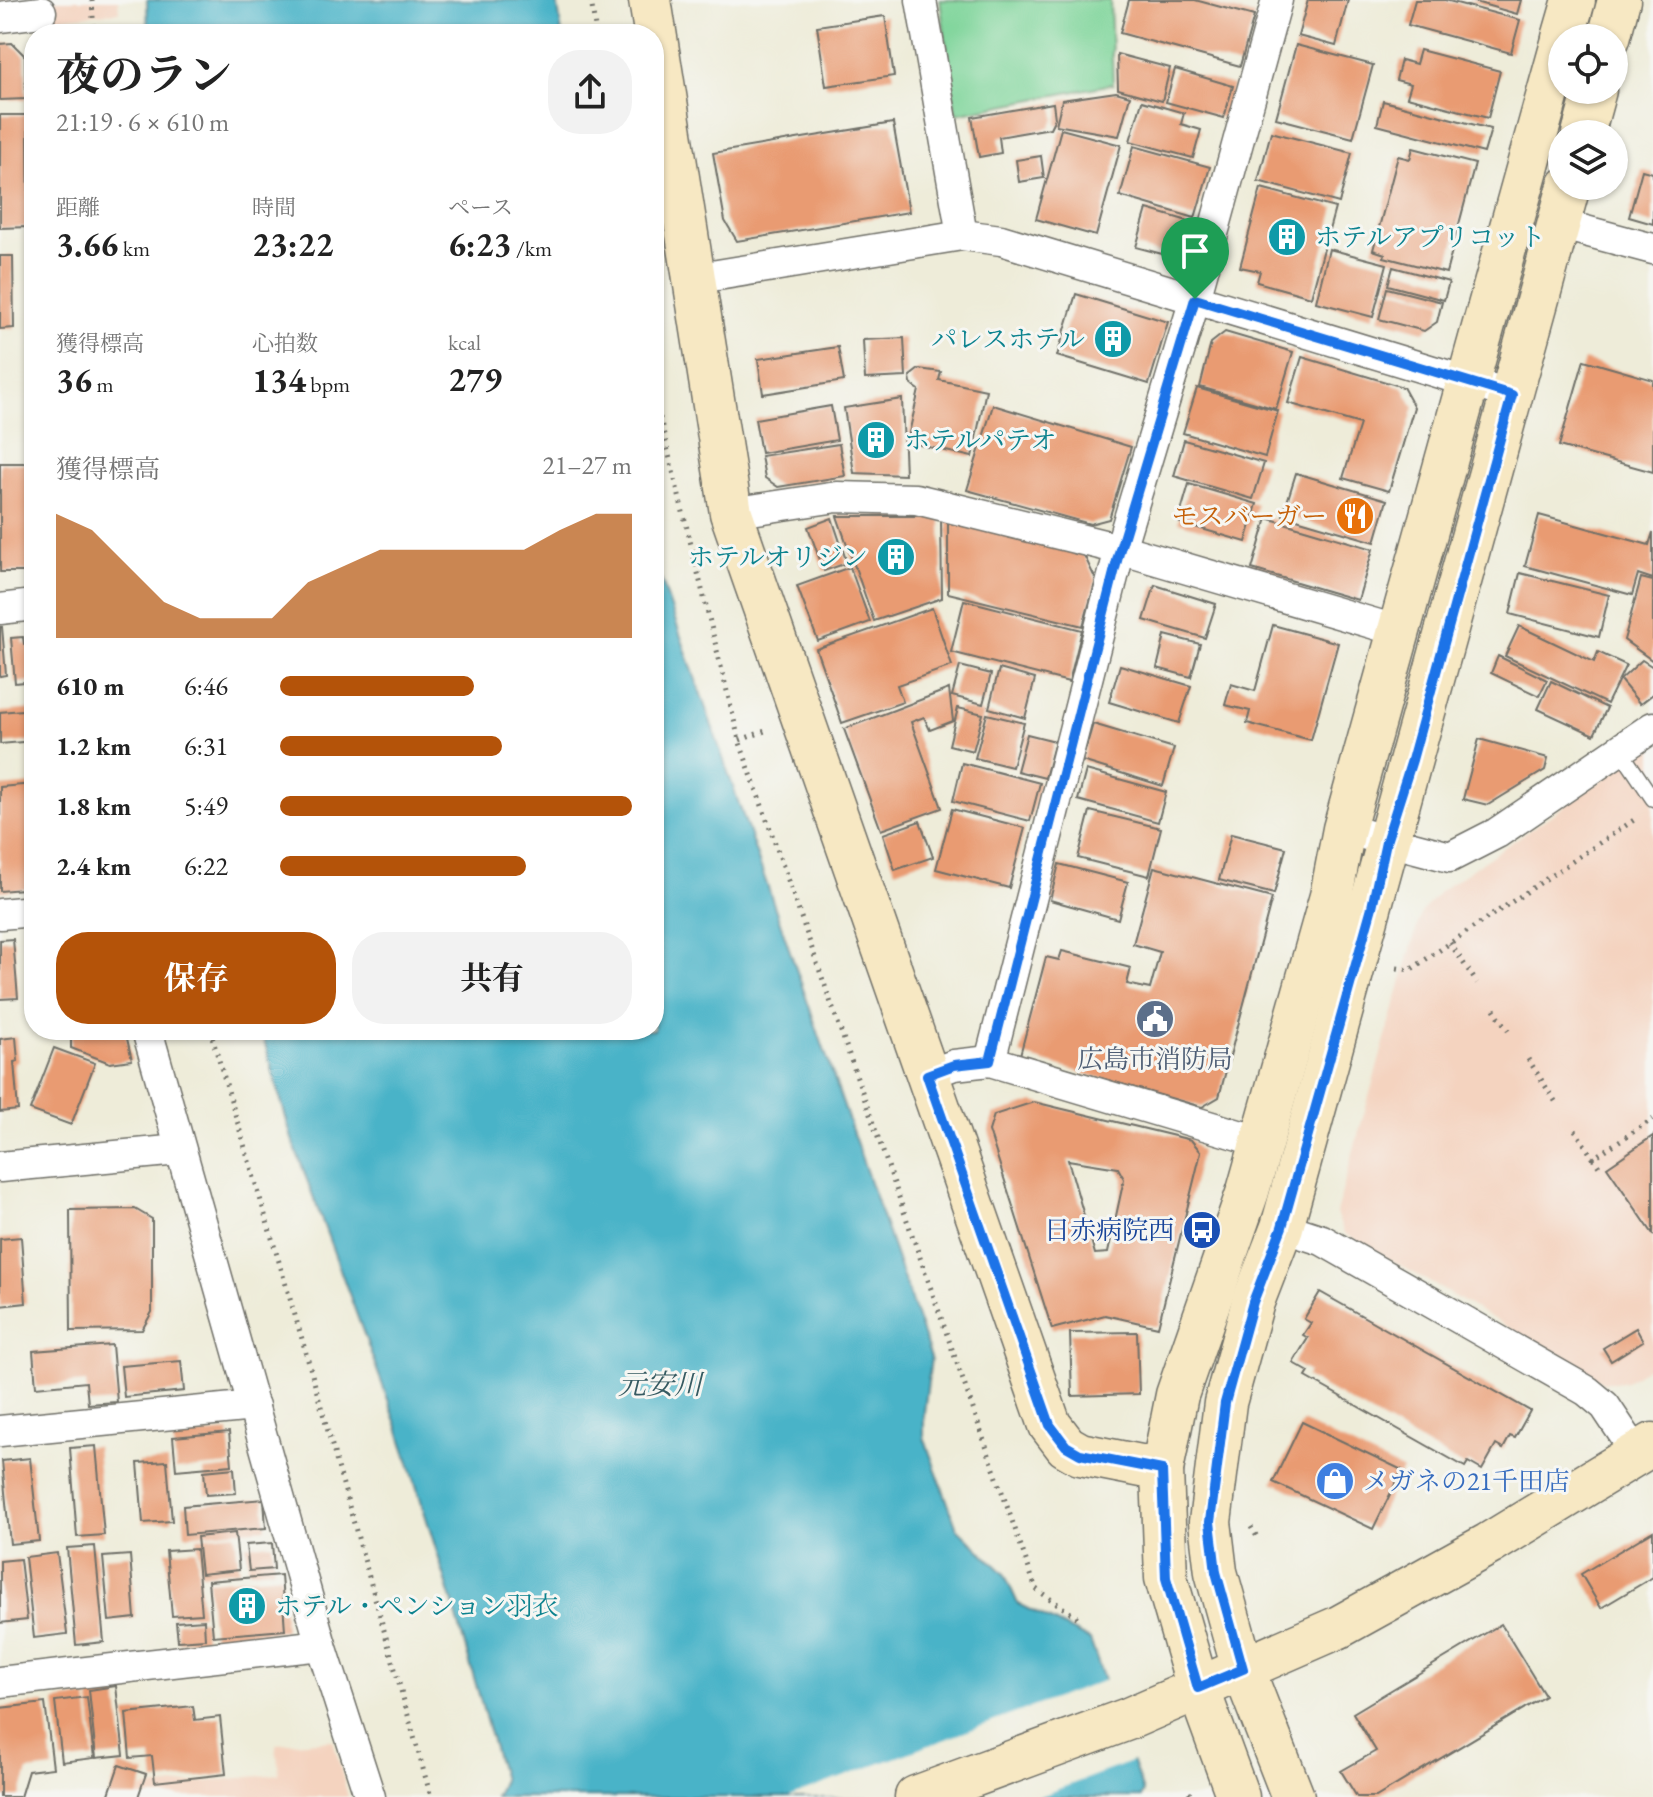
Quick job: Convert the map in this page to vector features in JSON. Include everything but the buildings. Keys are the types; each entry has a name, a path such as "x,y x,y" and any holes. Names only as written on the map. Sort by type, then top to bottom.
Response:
{"street":[{"path":"650,0 654,24"},
{"path":"921,0 962,235"},
{"path":"990,1061 1120,549 1195,299 1277,0"},
{"path":"1568,24 1574,0"},
{"path":"1613,24 1619,0"},
{"path":"0,17 41,15"},
{"path":"664,91 731,513 1050,1425 1066,1446 1080,1454 1162,1470"},
{"path":"1238,1797 1198,1688 1166,1578 1162,1470 1177,1395 1262,1142 1331,896 1344,829 1548,95"},
{"path":"1293,1797 1243,1669 1216,1572 1210,1522 1225,1403 1253,1302 1282,1227 1564,205 1653,249"},
{"path":"693,279 962,235 1001,240 1512,395"},
{"path":"731,513 837,497 916,499 1120,549 1399,631"},
{"path":"0,609 24,606"},
{"path":"1344,829 1450,857 1497,833 1653,727"},
{"path":"0,914 24,912"},
{"path":"150,1040 321,1645 370,1797"},
{"path":"927,1075 954,1065 990,1061 1262,1142"},
{"path":"0,1167 179,1150"},
{"path":"916,1797 1128,1719 1339,1627 1489,1544 1645,1449 1587,1391 1322,1240 1282,1227"},
{"path":"0,1431 254,1406"},
{"path":"0,1682 321,1645"}],"lane":[{"path":"1620,750 1653,799"}],"path":[{"path":"92,0 93,24"},
{"path":"591,0 595,24"},
{"path":"664,435 739,740 1036,1589 1078,1618"},
{"path":"1397,968 1410,970 1643,814"},
{"path":"1450,943 1477,983"},
{"path":"1494,1009 1509,1032"},
{"path":"213,1040 307,1355 431,1797"},
{"path":"1528,1059 1557,1104"},
{"path":"1593,1158 1653,1119"},
{"path":"1575,1130 1602,1171"}],"shaded area":[{"path":"0,0 118,0 119,12 0,24"},
{"path":"1653,746 1653,1364 1625,1382 1603,1382 1344,1233 1336,1213 1421,913 1440,891"},
{"path":"333,1740 348,1797 139,1797 141,1789 279,1774 276,1744"}],"green space":[{"path":"940,0 1110,0 1113,84 956,114"}],"water":[{"path":"147,0 557,0 561,24 148,24"},
{"name":"元安川","path":"664,588 931,1358 924,1437 957,1528 1004,1573 1018,1604 1090,1640 1143,1792 1141,1797 495,1797 503,1780 454,1607 397,1424 292,1139 264,1040 664,1040"}],"pier":[{"path":"1108,1679 1136,1760 1037,1797 789,1797"}],"place":[{"name":"ホテルアプリコット","path":"1287,237"},
{"name":"パレスホテル","path":"1113,339"},
{"name":"ホテルパテオ","path":"876,440"},
{"name":"モスバーガー","path":"1355,516"},
{"name":"ホテルオリジン","path":"896,557"},
{"name":"広島市消防局","path":"1155,1019"},
{"name":"日赤病院西","path":"1202,1230"},
{"name":"メガネの21千田店","path":"1335,1481"},
{"name":"ホテル・ペンション羽衣","path":"247,1606"}],"route":[{"path":"1195,299 1512,395 1282,1227 1253,1302 1225,1403 1210,1522 1216,1572 1243,1669 1198,1688 1166,1578 1162,1470 1080,1454 1066,1446 1050,1425 927,1075 954,1065 990,1061 1120,549 1195,299"}]}
